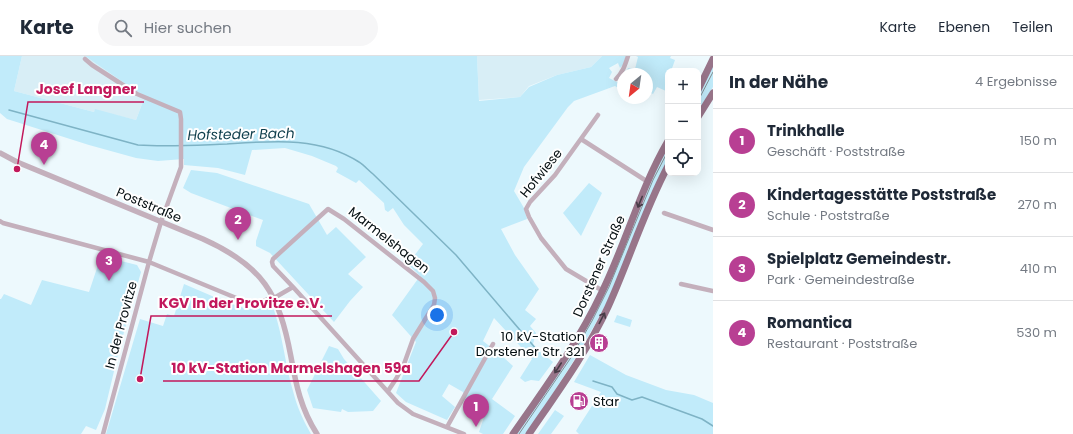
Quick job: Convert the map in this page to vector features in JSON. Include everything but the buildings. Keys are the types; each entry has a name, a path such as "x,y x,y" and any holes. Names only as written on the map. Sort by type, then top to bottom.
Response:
{"main road":[{"path":"701,84 713,59"},
{"path":"701,112 713,93"},
{"name":"Dorstener Straße","path":"513,434 589,319 603,291 648,182 665,147"},
{"name":"Dorstener Straße","path":"529,434 565,381 600,322 665,173"}],"street":[{"path":"616,79 625,65 628,56"},
{"name":"In der Provitze","path":"85,59 137,94 180,112 181,167 161,222 149,262 103,434"},
{"name":"Hofwiese","path":"598,115 555,175 530,202 526,210 541,238 566,268 603,291"},
{"path":"581,139 648,182"},
{"name":"Poststraße","path":"0,154 203,239 233,254 258,275 283,320 300,400 317,434"},
{"name":"Marmelshagen","path":"293,287 273,266 273,259 328,209 362,232 433,291 435,298 434,305 413,339 404,364 388,391"},
{"path":"664,213 713,230"},
{"path":"0,221 22,229 149,262 246,302 257,303 293,287 398,403 408,411 464,434"},
{"path":"681,284 713,291"},
{"path":"447,427 493,344"}],"shaded area":[{"path":"0,56 22,56 14,91 94,112 95,109 136,120 145,96 85,56 477,56 479,101 520,97 529,87 557,75 591,67 602,56 626,56 623,65 620,68 618,63 609,68 612,72 609,78 617,82 617,87 615,86 574,101 524,167 514,191 524,208 527,219 501,229 515,255 539,289 525,310 536,319 530,326 536,333 533,344 553,362 539,381 531,380 525,382 520,378 532,359 494,318 483,341 513,366 492,399 515,416 503,434 483,434 479,432 485,414 465,402 463,392 449,384 442,396 455,407 447,420 406,402 396,393 416,342 392,315 420,276 408,264 423,244 404,225 393,208 388,212 385,210 384,203 359,180 356,183 336,172 338,168 336,166 312,156 285,148 252,150 245,175 218,168 184,165 184,159 158,161 136,158 7,119 0,113"},
{"path":"22,56 85,56 145,96 136,120 95,110 94,112 14,91"},
{"path":"477,56 602,56 591,67 557,75 529,86 520,97 479,100"},
{"path":"636,56 671,56 670,58 675,60 672,68 665,68 665,91 657,87 653,94 653,68 635,68 638,57"},
{"path":"713,65 713,87 701,107 701,90"},
{"path":"665,153 665,167 608,300 599,317 548,402 526,434 516,434 610,281 655,172"},
{"path":"191,170 217,173 309,204 327,235 336,227 366,257 348,274 363,287 334,322 270,253 256,246 256,241 263,220 191,193 183,188"},
{"path":"589,183 602,193 581,236 563,213"},
{"path":"101,256 137,265 141,272 120,346 105,409 96,430 86,426 81,434 0,434 0,299 4,294 31,305 42,280 89,292"},
{"path":"184,284 240,307 253,309 269,307 274,310 295,397 300,413 311,434 106,434 140,319 163,326 167,314 174,316"},
{"path":"617,315 632,320 630,327 614,322"},
{"path":"329,346 338,349 344,359 381,401 373,411 348,412 342,409 341,412 313,408 307,390"},
{"path":"590,355 626,375 666,390 694,395 713,403 713,434 579,434 576,431 601,392 574,382"},
{"path":"555,410 564,416 551,434 538,434"}],"waterway":[{"name":"Hofsteder Bach","path":"9,110 138,145 183,146 294,142 328,148 344,154 359,162 373,174 456,255 537,350"},
{"name":"Hofsteder Bach","path":"593,381 612,387 617,394 632,400 642,397 702,419 713,426"}],"tram line":[{"path":"701,95 713,72"},
{"path":"519,434 570,359 592,321 609,287 653,180 665,157"}],"place":[{"name":"Romantica","path":"44,165"},
{"name":"Josef Langner","path":"17,169"},
{"name":"Kindertagesstätte Poststraße","path":"238,240"},
{"name":"Spielplatz Gemeindestr.","path":"109,281"},
{"name":"10 kV-Station Marmelshagen 59a","path":"454,332"},
{"name":"10 kV-Station Dorstener Str. 321","path":"599,343"},
{"name":"KGV In der Provitze e.V.","path":"140,379"},
{"name":"Star","path":"579,401"},
{"name":"Trinkhalle","path":"476,427"}]}
